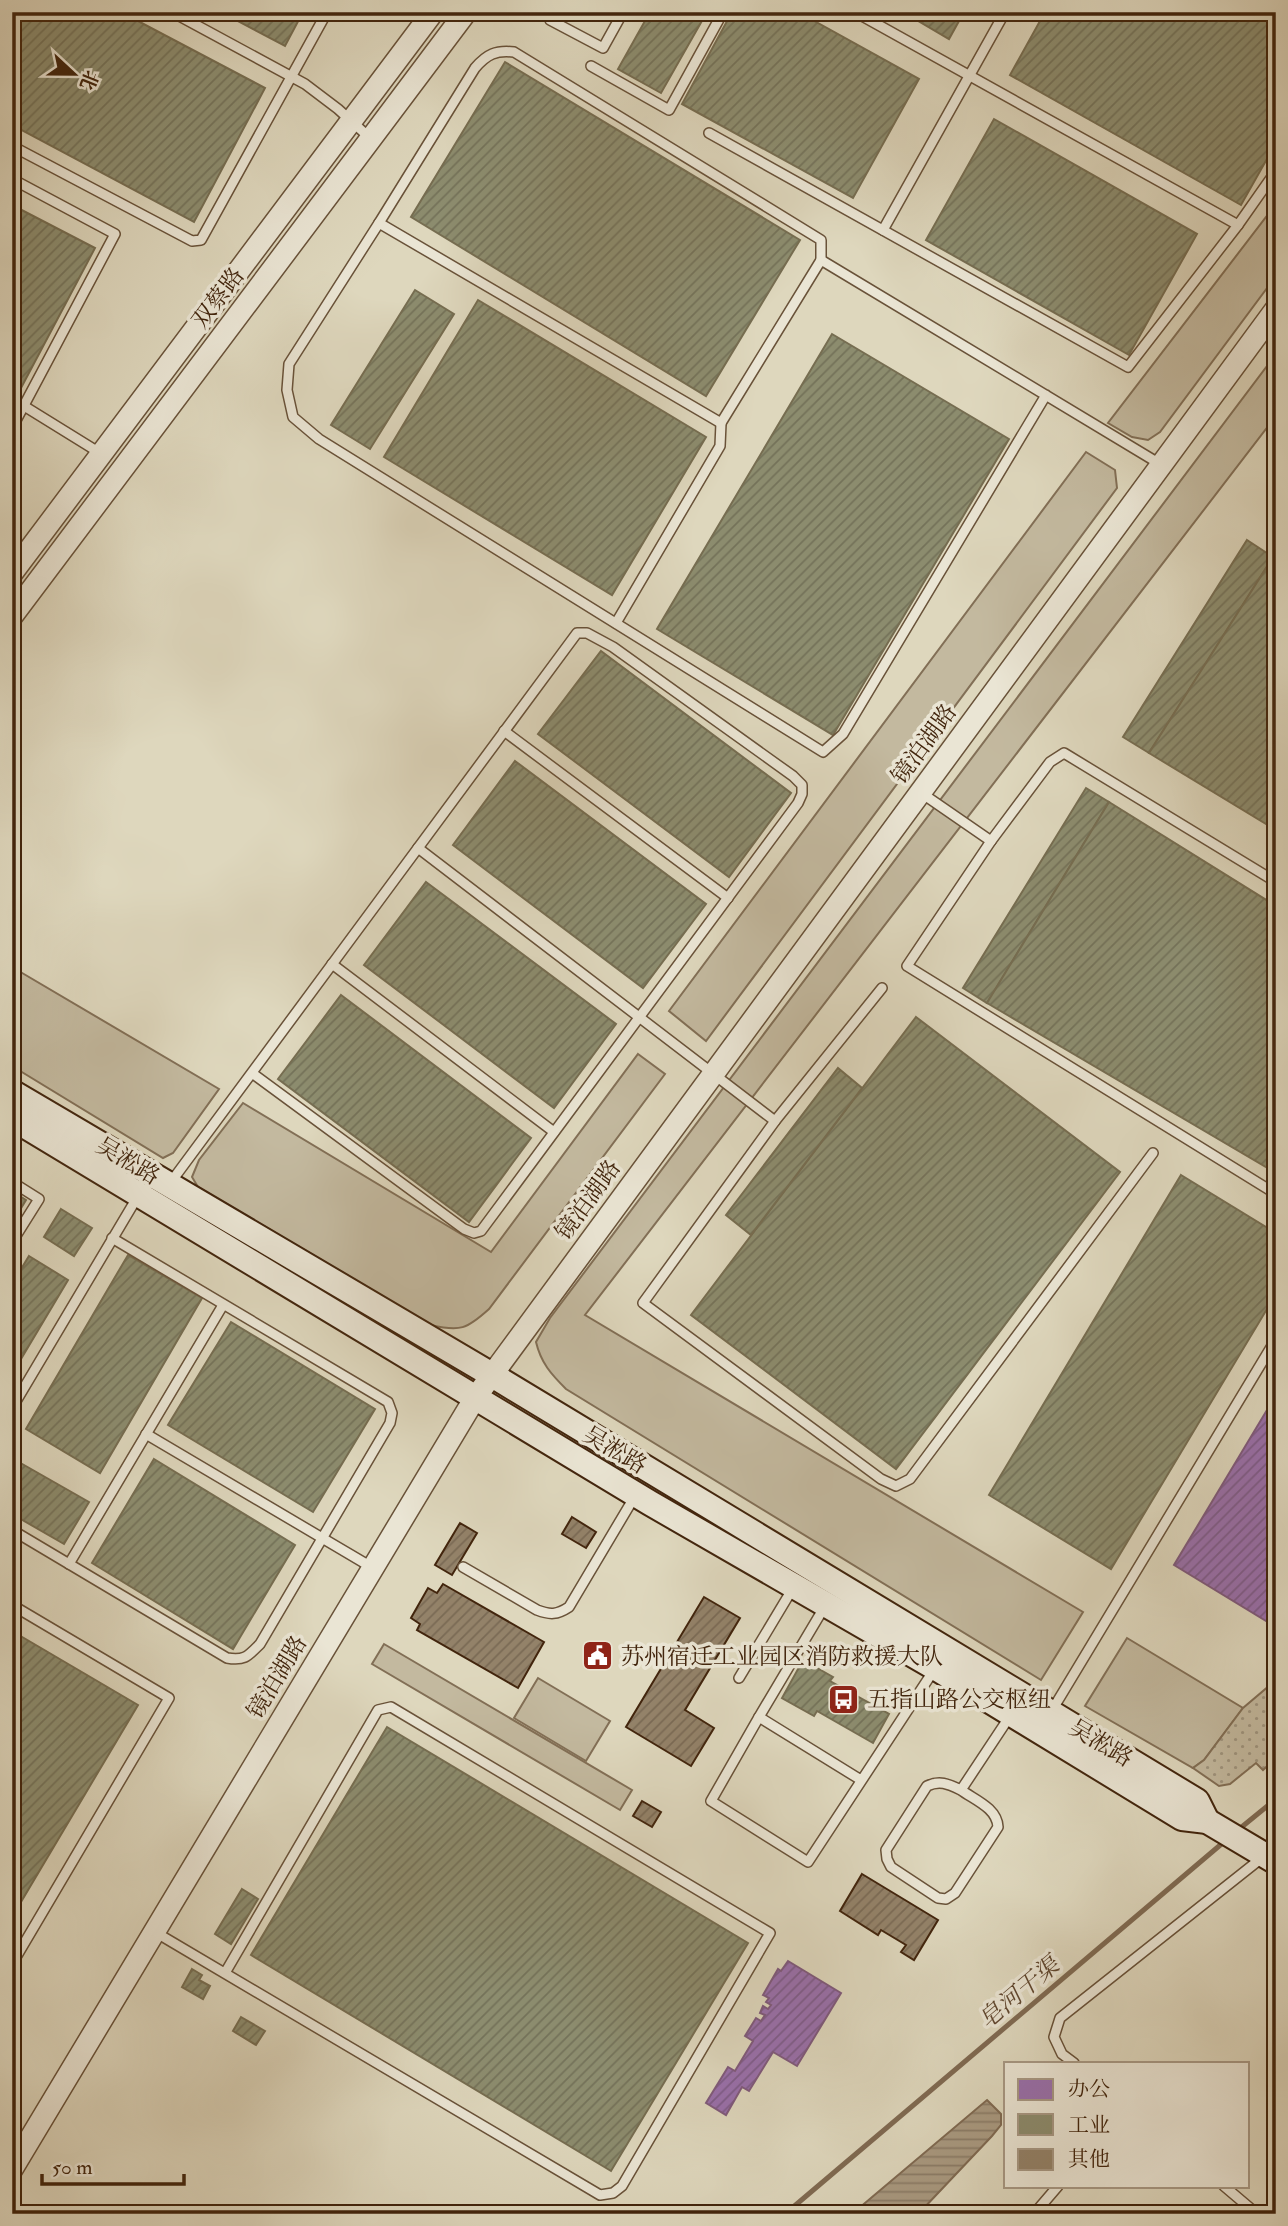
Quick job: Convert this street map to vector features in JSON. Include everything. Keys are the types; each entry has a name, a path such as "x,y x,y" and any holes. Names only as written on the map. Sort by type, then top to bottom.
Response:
{"main road":[{"name":"吴淞路","path":"12,1092 155,1194 475,1398 636,1494 800,1576 826,1605 1011,1715 1045,1722"},
{"name":"吴淞路","path":"12,1118 492,1375 800,1576 1045,1722 1182,1818 1207,1821 1270,1859"}],"street":[{"name":"双蔡路","path":"12,573 433,12"},
{"name":"双蔡路","path":"12,616 466,12"},
{"name":"镜泊湖路","path":"12,2169 475,1398 1276,309"}],"lane":[{"path":"172,12 325,98 371,139"},
{"path":"12,146 192,242 201,240 327,12"},
{"path":"554,12 550,20 603,48 623,12"},
{"path":"591,66 669,110 723,12"},
{"path":"855,12 1238,225"},
{"path":"883,230 1005,12"},
{"path":"616,623 720,446 721,423 821,260 821,240 514,52 503,51 487,55 475,68 289,364 288,390 293,417 319,439 823,752 843,734 1046,395"},
{"path":"709,134 1128,368 1276,171"},
{"path":"12,179 115,234 12,428"},
{"path":"379,223 721,423"},
{"path":"821,260 1161,465"},
{"path":"24,406 102,454"},
{"path":"12,1408 112,1238 155,1194 251,1073 577,633 587,633 613,648 802,785 798,803 481,1231 474,1233 464,1229 251,1073"},
{"path":"504,731 728,898"},
{"path":"1276,882 1065,753 1050,762 991,841 906,966 1276,1194"},
{"path":"920,792 991,841"},
{"path":"418,848 775,1121"},
{"path":"332,964 554,1132"},
{"path":"882,988 775,1121 643,1303 881,1479 896,1486 910,1479 1153,1153"},
{"path":"12,1182 39,1199 12,1242"},
{"path":"12,1530 227,1658 238,1660 248,1657 260,1644 390,1423 392,1413 388,1402 112,1238"},
{"path":"69,1564 223,1305"},
{"path":"1045,1722 1276,1339"},
{"path":"146,1434 373,1568"},
{"path":"463,1567 537,1610 548,1615 559,1614 573,1601 636,1494"},
{"path":"739,1678 800,1576"},
{"path":"12,1605 169,1698 12,1964"},
{"path":"826,1605 711,1801 808,1862 936,1668"},
{"path":"155,1931 225,1973 600,2195 613,2193 622,2186 770,1933 391,1707 379,1710 225,1973"},
{"path":"961,1790 1011,1715"},
{"path":"759,1717 861,1780"},
{"path":"944,1782 961,1790 992,1811 998,1826 955,1892 946,1899 938,1898 891,1867 886,1850 927,1786 944,1782"},
{"path":"1073,2062 1062,2054 1054,2037 1060,2018 1270,1859"},
{"path":"1034,2214 1056,2188"},
{"path":"1226,2188 1257,2214"},
{"path":"1267,2214 1276,2204"},
{"path":"12,2206 24,2214"}],"shaded area":[{"path":"1276,204 1276,276 1160,432 1148,440 1132,437 1108,423"},
{"path":"1276,354 1276,416 585,1315 1083,1612 1041,1680 566,1389 547,1368 536,1342 550,1318"},
{"path":"1086,452 1115,470 1117,488 706,1041 669,1011"},
{"path":"12,967 219,1089 173,1153 163,1158 12,1066"},
{"path":"638,1054 665,1074 489,1309 463,1327 431,1325 198,1187 192,1177 199,1160 243,1103 491,1252"},
{"path":"1127,1638 1243,1708 1204,1760 1193,1768 1085,1706"},
{"path":"384,1644 632,1790 620,1810 372,1664"},
{"path":"538,1678 610,1721 586,1761 514,1718"},
{"path":"1276,1680 1276,1758 1263,1770 1256,1763 1230,1784 1219,1786 1193,1768 1204,1760 1243,1708"},
{"path":"987,2100 1001,2114 1001,2125 922,2210 922,2214 852,2214"}],"building: 办公":[{"path":"1276,1395 1276,1627 1174,1565"},
{"path":"788,1961 841,1993 797,2066 773,2052 749,2091 742,2087 726,2115 706,2103 728,2067 735,2071 753,2041 745,2036 756,2018 761,2021 765,2015 760,2013 763,2006 768,2009 771,2005 766,2002 769,1998 763,1995 778,1969 781,1971"}],"building: 工业":[{"path":"12,12 121,12 265,88 194,222 12,125"},
{"path":"221,12 303,12 285,46"},
{"path":"650,12 707,12 661,93 618,69"},
{"path":"732,12 798,12 919,79 853,198 682,104"},
{"path":"903,12 964,12 949,39"},
{"path":"1045,12 1276,12 1276,143 1241,205 1010,75"},
{"path":"505,62 800,240 706,396 411,217"},
{"path":"994,119 1197,234 1129,355 926,240"},
{"path":"12,205 95,248 12,405"},
{"path":"415,290 454,314 370,449 331,425"},
{"path":"478,300 706,437 612,595 384,457"},
{"path":"832,334 1009,439 833,735 657,629"},
{"path":"1247,540 1273,557 1149,753 1123,737"},
{"path":"1273,557 1276,558 1276,830 1149,753"},
{"path":"601,651 791,793 729,877 538,734"},
{"path":"515,761 706,904 643,988 453,845"},
{"path":"1086,788 1109,802 987,1003 963,988"},
{"path":"1109,802 1276,906 1276,1173 987,1003"},
{"path":"426,882 616,1024 554,1108 364,965"},
{"path":"341,995 531,1138 469,1222 278,1079"},
{"path":"916,1017 1120,1172 896,1469 691,1315"},
{"path":"838,1068 862,1088 751,1235 726,1215"},
{"path":"1181,1175 1276,1233 1276,1294 1111,1569 989,1495"},
{"path":"12,1191 26,1200 12,1223"},
{"path":"61,1209 92,1228 74,1256 44,1237"},
{"path":"128,1255 202,1298 100,1473 26,1429"},
{"path":"29,1256 68,1280 12,1374 12,1284"},
{"path":"231,1322 375,1409 313,1512 168,1425"},
{"path":"154,1459 295,1545 233,1649 92,1563"},
{"path":"17,1461 89,1502 64,1544 12,1514 12,1469"},
{"path":"12,1631 138,1705 12,1917"},
{"path":"803,1660 833,1677 830,1681 889,1714 873,1743 817,1711 814,1716 782,1698"},
{"path":"387,1727 748,1943 611,2171 251,1955"},
{"path":"242,1889 258,1899 231,1944 215,1934"},
{"path":"192,1969 202,1975 199,1980 210,1986 203,1999 182,1987"},
{"path":"241,2017 265,2031 256,2045 233,2031"}],"building: 其他":[{"path":"572,1517 596,1532 586,1548 562,1534"},
{"path":"460,1523 477,1533 452,1575 435,1565"},
{"path":"443,1584 544,1642 518,1688 417,1630 420,1624 411,1618 428,1588 437,1593"},
{"path":"704,1597 740,1618 685,1710 714,1728 691,1766 626,1727"},
{"path":"642,1801 661,1812 652,1827 633,1816"},
{"path":"862,1874 938,1920 914,1960 901,1952 906,1945 881,1930 878,1935 840,1911"}],"waterway":[{"name":"皂河干渠","path":"1238,1830 1276,1799"},
{"name":"皂河干渠","path":"785,2214 1225,1841"}],"place":[{"name":"苏州宿迁工业园区消防救援大队","path":"598,1656"},
{"name":"五指山路公交枢纽","path":"844,1699"}]}
